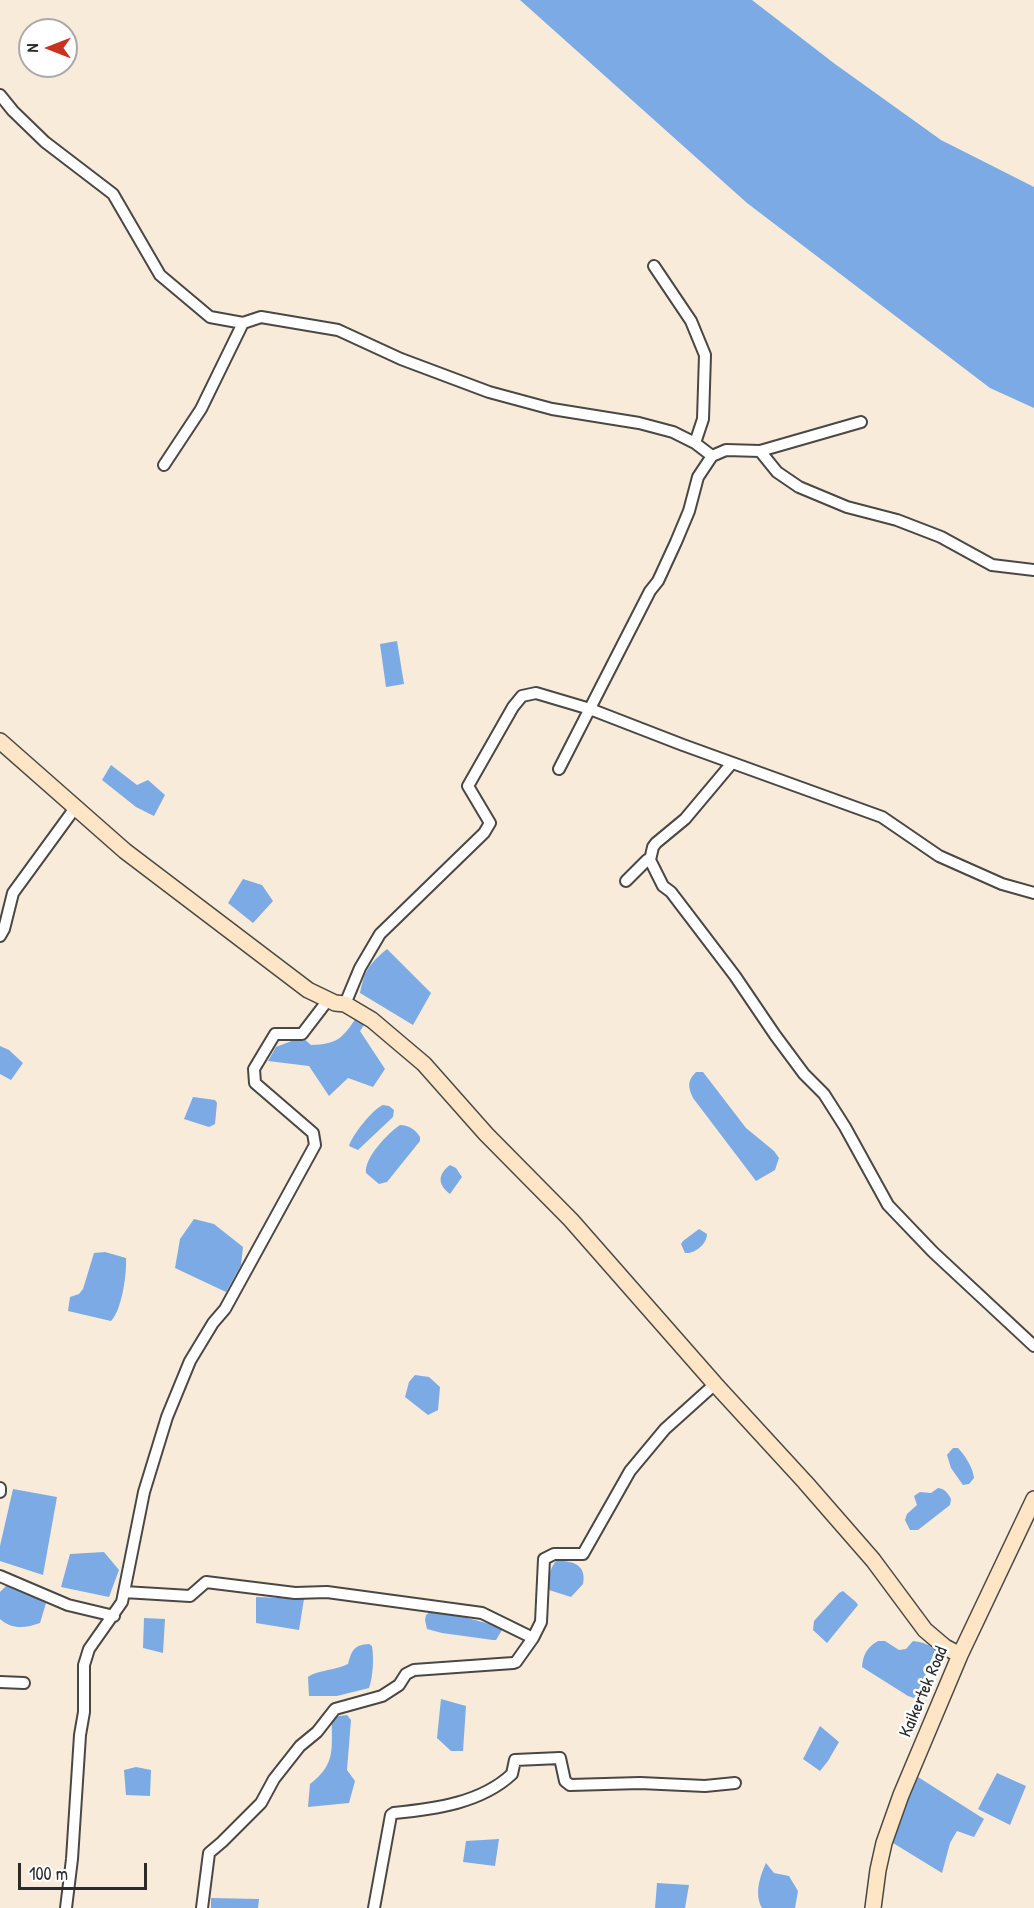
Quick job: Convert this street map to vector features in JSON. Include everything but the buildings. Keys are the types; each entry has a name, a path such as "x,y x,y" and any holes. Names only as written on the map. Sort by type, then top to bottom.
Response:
{"main road":[{"path":"0,741 125,851 308,990 345,1005 372,1020 424,1064 486,1134 571,1220 873,1560 925,1630 945,1647 960,1655"},
{"name":"Kaikertek Road","path":"873,1908 884,1843 901,1795 960,1655 1034,1499"}],"street":[{"path":"0,95 45,142 113,194 160,275 210,317 243,323 261,317 338,330 401,359 489,393 552,409 639,423 673,432 712,456"},
{"path":"654,266 692,321 705,355 703,419 694,443"},
{"path":"164,465 201,409 243,323"},
{"path":"559,769 640,609 658,581 689,512 698,477 712,456 726,450 760,451 861,422"},
{"path":"760,451 777,472 799,487 847,507 897,520 941,537 992,564 1034,570"},
{"path":"345,1005 360,969 380,934 484,833 490,823 468,786 513,707 522,696 536,693 590,709 882,817 939,856 1002,884 1034,893"},
{"path":"732,763 685,819 653,847 650,860 663,886 671,892 735,976 804,1074 824,1094 888,1205 933,1252 1034,1346"},
{"path":"0,936 4,929 13,893 75,808"},
{"path":"626,880 647,860 650,860"},
{"path":"66,1908 72,1860 80,1735 84,1712 84,1665 89,1649 122,1602 144,1492 167,1417 190,1361 213,1323 225,1309 315,1145 313,1133 255,1083 254,1069 276,1034 302,1034 328,1000"},
{"path":"202,1908 209,1853 212,1848 222,1842 261,1803 274,1779 300,1746 316,1732 335,1709 382,1696 399,1685 406,1674 414,1670 516,1662 541,1622 544,1559 554,1554 583,1554 630,1471 665,1429 715,1384"},
{"path":"0,1576 68,1605 114,1616"},
{"path":"124,1592 190,1596 206,1582 295,1593 327,1592 482,1613 533,1638"},
{"path":"0,1682 24,1683"},
{"path":"374,1908 391,1815 438,1808 485,1793 512,1774 515,1760 560,1758 565,1781 570,1785 640,1783 705,1786 735,1783"}],"water":[{"path":"520,0 752,0 835,64 941,140 1034,187 1034,408 990,388 747,203"},
{"path":"397,641 404,684 386,687 380,644"},
{"path":"111,765 137,785 148,780 165,795 154,816 136,807 102,780"},
{"path":"243,879 262,885 273,901 253,923 228,903"},
{"path":"387,949 431,993 413,1025 360,993 369,968"},
{"path":"356,1018 366,1022 360,1031 385,1069 373,1087 348,1078 329,1096 309,1066 268,1061 276,1047 302,1037 311,1045 333,1042 347,1031"},
{"path":"0,1046 9,1050 23,1063 11,1080 0,1074"},
{"path":"696,1072 703,1072 746,1128 774,1151 779,1158 775,1170 756,1181 693,1098 689,1084"},
{"path":"193,1097 215,1100 217,1103 215,1124 209,1127 184,1119"},
{"path":"383,1105 394,1110 393,1117 358,1150 349,1146 363,1123"},
{"path":"400,1125 414,1130 420,1137 420,1141 387,1182 379,1184 366,1173 366,1167 378,1146"},
{"path":"450,1165 456,1168 462,1177 450,1194 441,1184 441,1176"},
{"path":"194,1219 214,1224 243,1247 241,1265 226,1292 175,1268 180,1239"},
{"path":"699,1229 707,1234 703,1245 685,1253 681,1244"},
{"path":"105,1252 126,1258 123,1291 115,1316 111,1321 68,1311 70,1297 79,1294 83,1289 94,1253"},
{"path":"415,1375 429,1377 440,1387 438,1410 428,1415 405,1397 409,1382"},
{"path":"953,1448 958,1448 970,1466 974,1478 969,1484 963,1485 951,1468 947,1455"},
{"path":"938,1488 949,1495 950,1505 918,1530 910,1530 905,1520 907,1514 917,1505 914,1496 920,1492 931,1493"},
{"path":"13,1489 57,1497 43,1575 0,1561 0,1546"},
{"path":"104,1552 119,1570 109,1597 61,1587 70,1554"},
{"path":"556,1561 573,1563 583,1572 583,1584 571,1597 549,1590 549,1575"},
{"path":"8,1584 43,1595 46,1603 40,1623 19,1627 9,1625 0,1619 0,1592"},
{"path":"843,1591 858,1605 827,1643 813,1630 814,1621"},
{"path":"256,1597 304,1599 299,1630 256,1623"},
{"path":"434,1609 497,1626 502,1630 496,1640 493,1640 427,1629 426,1615"},
{"path":"144,1618 165,1619 163,1653 143,1648"},
{"path":"878,1641 885,1641 899,1650 906,1649 913,1641 930,1646 935,1650 920,1689 914,1698 862,1667 866,1652"},
{"path":"369,1644 372,1646 373,1662 369,1688 337,1696 309,1696 308,1677 348,1664 354,1649"},
{"path":"441,1699 466,1706 463,1751 451,1751 437,1738"},
{"path":"347,1715 351,1720 347,1770 355,1781 349,1803 308,1807 310,1784 325,1769 331,1755 332,1717"},
{"path":"820,1726 839,1742 820,1771 803,1759"},
{"path":"136,1767 151,1770 150,1796 126,1795 124,1770"},
{"path":"997,1773 1026,1786 1010,1825 978,1809"},
{"path":"918,1777 984,1819 974,1837 957,1831 950,1843 942,1873 893,1843 902,1812"},
{"path":"499,1839 495,1866 463,1862 466,1841"},
{"path":"766,1863 774,1873 789,1876 798,1891 795,1908 762,1908 758,1891"},
{"path":"657,1883 689,1885 685,1908 655,1908"},
{"path":"211,1898 259,1899 258,1908 211,1908"}]}
